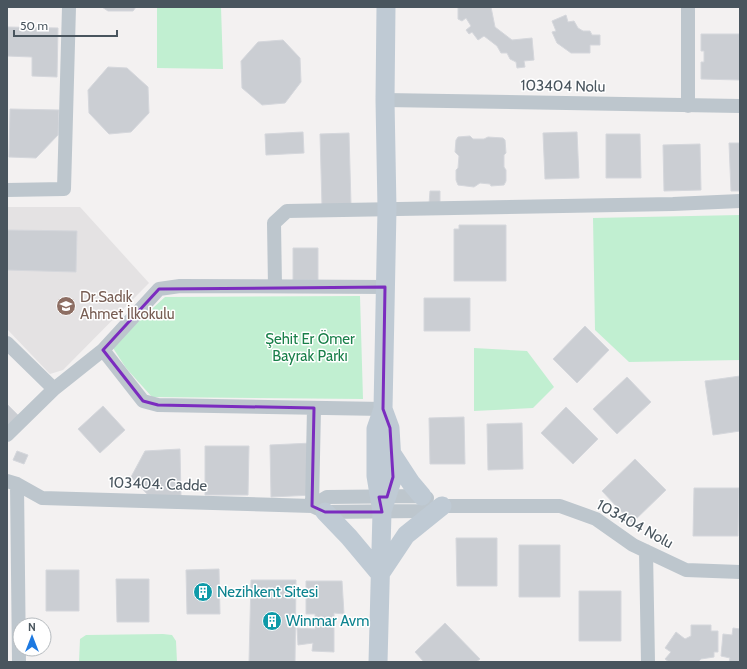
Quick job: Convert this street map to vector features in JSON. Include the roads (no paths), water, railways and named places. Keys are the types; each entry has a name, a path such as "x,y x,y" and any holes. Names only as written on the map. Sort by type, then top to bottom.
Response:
{"main road":[{"path":"378,662 383,502 376,476 376,429 383,408 387,209 385,100 386,7"},
{"path":"383,408 390,428 393,477 383,502"},
{"path":"392,454 411,483 422,496"},
{"path":"380,574 406,535 442,506"},
{"path":"319,509 349,537 380,574"}],"street":[{"path":"7,190 64,190 68,7"},
{"path":"688,7 688,106"},
{"name":"103404 Nolu","path":"385,100 740,106"},
{"path":"275,286 274,223 287,211 673,204 740,201"},
{"path":"7,435 54,389 103,350 159,289 180,286 385,287"},
{"path":"7,343 54,389"},
{"path":"103,350 143,401 158,405 383,408"},
{"path":"314,408 319,509"},
{"path":"12,482 19,662"},
{"name":"103404. Cadde","path":"12,482 42,498 319,509 422,496 442,506"},
{"name":"103404. Cadde","path":"383,502 419,511 442,506"},
{"name":"103404 Nolu","path":"442,506 560,506 596,519 633,545 686,570 740,572"},
{"path":"646,551 648,662"}],"place":[{"name":"Dr.Sadık Ahmet İlkokulu","path":"66,306"},
{"name":"Nezihkent Sitesi","path":"203,592"},
{"name":"Winmar Avm","path":"272,621"}],"park label":[{"name":"Şehit Er Ömer Bayrak Parkı","path":"310,348"}]}
